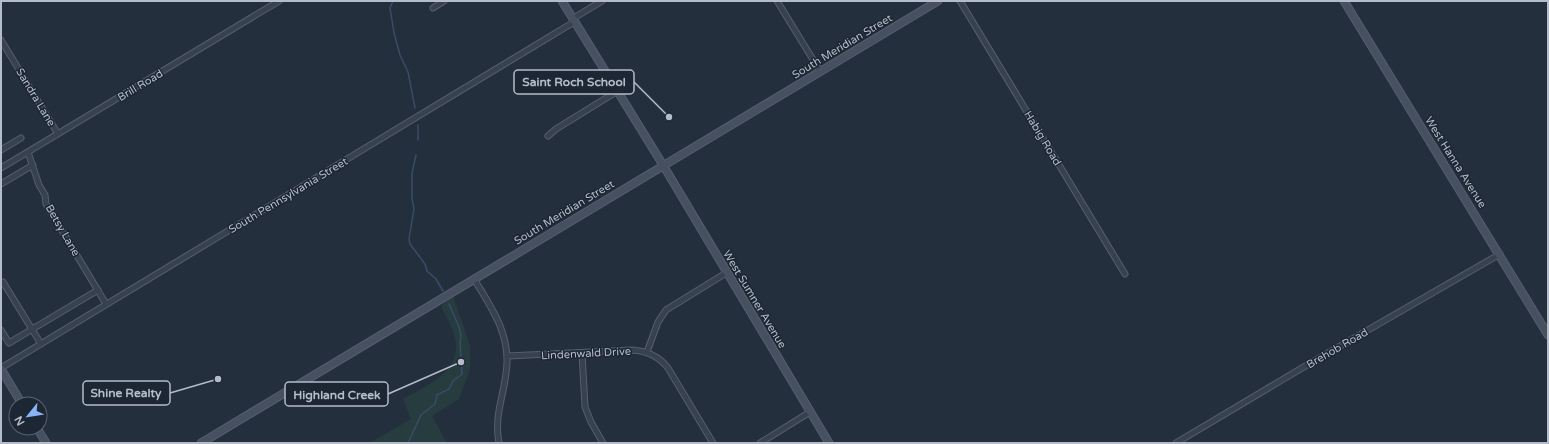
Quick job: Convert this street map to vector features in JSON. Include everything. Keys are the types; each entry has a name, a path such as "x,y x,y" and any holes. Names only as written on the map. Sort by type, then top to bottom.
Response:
{"main road":[{"name":"West Sumner Avenue","path":"562,1 616,92 663,165 726,273 829,443"},
{"name":"South Meridian Street","path":"205,442 663,165 938,1"},
{"name":"West Hanna Avenue","path":"1344,1 1500,254 1548,335"},
{"path":"1,369 17,396"}],"street":[{"name":"Brill Road","path":"1,168 279,1"},
{"path":"433,8 444,1"},
{"name":"South Pennsylvania Street","path":"1,369 573,21 602,1"},
{"path":"777,1 820,71"},
{"name":"Habig Road","path":"960,1 1125,274"},
{"name":"Sandra Lane","path":"1,40 58,134"},
{"path":"548,136 556,129 616,92"},
{"path":"1,150 21,138"},
{"name":"Betsy Lane","path":"28,152 39,185 45,195 46,204 106,304"},
{"path":"1,184 32,165"},
{"name":"Brehob Road","path":"1176,443 1302,368 1500,254"},
{"path":"647,352 660,319 666,310 726,273"},
{"path":"474,279 498,318 504,336 507,356 507,371 497,414 499,443"},
{"path":"3,282 40,344"},
{"path":"1,330 9,343 98,290"},
{"name":"Lindenwald Drive","path":"507,356 632,350 647,352 661,360 668,368 714,443"},
{"path":"582,353 585,406 591,422 603,443"},
{"path":"760,443 810,412"}],"green space":[{"path":"453,296 470,345 470,369 459,399 432,416 447,443 369,443 411,419 403,399 433,382 450,367 454,358 456,347 453,330 441,306"}],"waterway":[{"path":"393,1 390,8 394,33 400,55 408,72 415,108"},
{"path":"418,125 418,140"},
{"path":"416,155 412,173 412,198 414,209 409,239 410,244 425,264 427,271 436,279 443,291"},
{"path":"408,443 421,415 435,404 437,395 449,389 453,381 462,374 460,343 461,335 449,304"}],"place":[{"name":"Saint Roch School","path":"669,117"},
{"name":"Highland Creek","path":"461,362"},
{"name":"Shine Realty","path":"218,379"}]}
